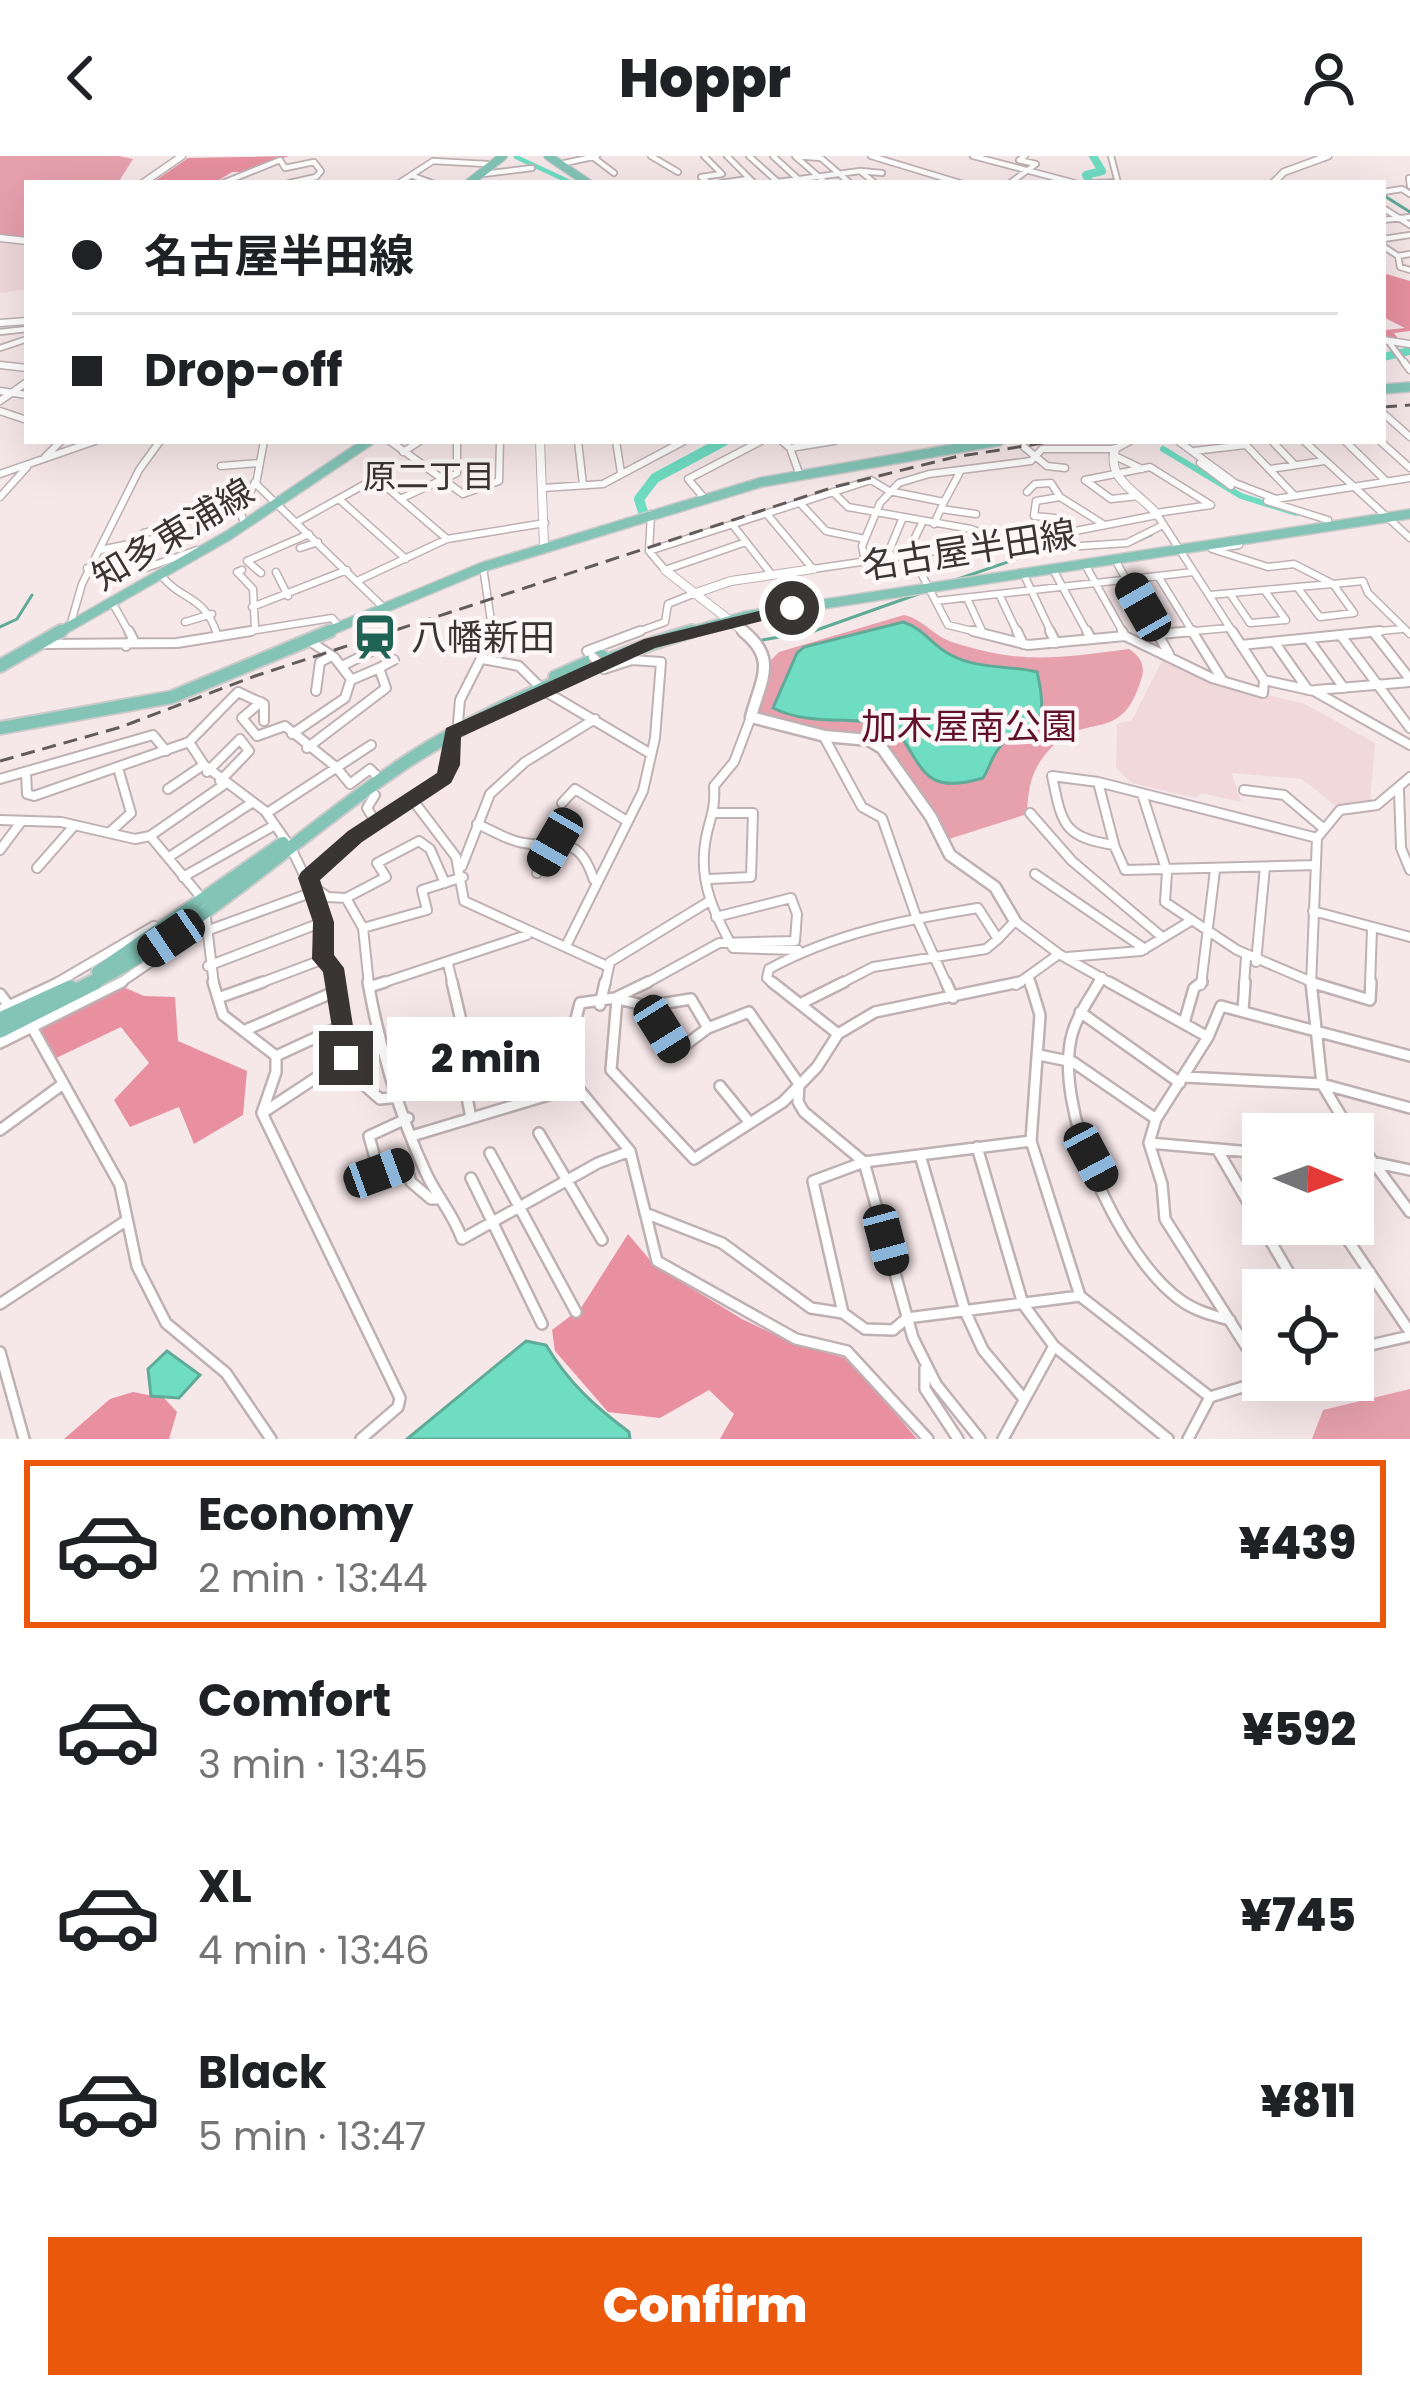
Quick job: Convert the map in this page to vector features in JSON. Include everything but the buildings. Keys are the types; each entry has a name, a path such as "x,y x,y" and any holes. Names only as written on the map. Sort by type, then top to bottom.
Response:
{"main road":[{"path":"474,180 503,156"},
{"path":"548,156 583,180"},
{"name":"知多東浦線","path":"2,663 204,550 365,444"},
{"path":"0,728 172,697 544,545 799,472 941,446"},
{"name":"名古屋半田線","path":"1177,547 1410,511"},
{"name":"名古屋半田線","path":"0,1030 134,962 205,913 375,774 455,727 650,643 726,617 1328,520 1381,516"},
{"name":"名古屋半田線","path":"286,845 455,727"},
{"name":"名古屋半田線","path":"0,1020 205,913"}],"street":[{"path":"147,180 182,156"},
{"path":"558,165 594,156 614,173"},
{"path":"651,156 678,172"},
{"path":"704,156 728,180"},
{"path":"727,156 751,180"},
{"path":"749,156 776,180"},
{"path":"772,156 800,180"},
{"path":"795,156 821,158 847,180"},
{"path":"795,156 823,180"},
{"path":"871,156 950,180"},
{"path":"973,156 1064,180"},
{"path":"1014,180 1036,164 1019,160 1025,156"},
{"path":"1276,180 1284,172 1328,156"},
{"path":"231,180 280,160 285,168 314,162 321,172 302,180"},
{"path":"405,180 433,161 487,164"},
{"path":"742,170 762,167"},
{"path":"483,174 532,168"},
{"path":"860,171 871,180"},
{"path":"804,180 838,172 882,173"},
{"path":"705,180 701,177 722,174"},
{"path":"412,176 423,180"},
{"path":"1386,210 1410,225"},
{"path":"1386,220 1410,217"},
{"path":"1386,246 1398,256 1400,267 1410,270"},
{"path":"1398,256 1410,254"},
{"path":"1386,341 1410,344"},
{"path":"1386,341 1410,370"},
{"path":"14,356 0,365 24,368"},
{"path":"14,366 24,359"},
{"path":"0,401 24,384"},
{"path":"0,391 24,394"},
{"path":"1386,416 1410,437"},
{"path":"42,461 58,444"},
{"path":"0,473 87,444"},
{"path":"70,626 87,568 145,458 157,444"},
{"path":"244,525 242,512 256,481 263,444"},
{"path":"394,444 463,494 499,482 500,444"},
{"path":"403,452 415,444"},
{"path":"400,499 457,473 458,444"},
{"path":"540,444 547,523 544,545"},
{"path":"578,444 583,485"},
{"path":"616,444 621,473"},
{"path":"655,444 657,455"},
{"path":"543,488 603,484 678,444"},
{"path":"705,499 688,479 754,444"},
{"path":"785,444 799,472"},
{"path":"790,448 815,444"},
{"path":"1022,444 1049,467 1065,468"},
{"path":"1113,452 1125,444"},
{"path":"1177,444 1241,491 1328,520"},
{"path":"1178,444 1243,487 1276,499 1410,478"},
{"path":"1191,451 1237,444"},
{"path":"1245,444 1295,496"},
{"path":"1275,444 1295,465"},
{"path":"1307,444 1410,538"},
{"path":"1348,444 1388,482"},
{"path":"1384,444 1410,467"},
{"path":"865,561 865,539 889,491 914,477 1035,459 1042,449 1113,452 1150,467 1211,506 1075,531 1055,518 1035,518 1036,501 1060,497"},
{"path":"923,521 911,555 945,623 1023,644 1125,636 1263,696 1264,680 1156,514 1115,474 1113,452"},
{"path":"1142,496 1111,499 1085,480 1140,466 1146,458"},
{"path":"1025,461 1027,472"},
{"path":"1270,470 1326,461"},
{"path":"221,466 260,463"},
{"path":"0,497 31,464"},
{"path":"934,524 960,472"},
{"path":"297,522 376,478 447,539"},
{"path":"566,946 643,791 661,662 632,660 604,669 587,651 664,622 668,604 693,593 772,575 990,543 974,522 871,480 649,551"},
{"path":"256,481 386,610"},
{"path":"1028,492 1035,484 1051,483 1060,497 1103,524"},
{"path":"832,491 848,507 934,524 974,522"},
{"path":"339,499 406,559"},
{"path":"799,502 826,531 865,539"},
{"path":"766,513 813,569"},
{"path":"649,551 651,514"},
{"path":"892,557 889,551 903,517"},
{"path":"357,581 447,539 547,523"},
{"path":"731,524 772,575"},
{"path":"1035,549 1121,544 1163,525"},
{"path":"261,573 247,561 309,534"},
{"path":"98,550 144,541"},
{"path":"1238,541 1239,545 1212,549 1268,567 1294,564 1333,584 1354,613 1319,616 1297,587"},
{"path":"300,548 317,542"},
{"path":"665,570 746,542"},
{"path":"87,568 143,568 204,550"},
{"path":"649,551 665,570 765,650 751,717 734,762 714,786 716,813 705,844 709,902 733,948 802,950"},
{"path":"1118,565 1170,655"},
{"path":"0,994 5,1008 205,913 311,885 376,823 449,770 460,700 495,628 483,567"},
{"path":"1087,568 1125,636"},
{"path":"242,570 237,572 253,590 255,628"},
{"path":"252,607 347,570"},
{"path":"275,572 288,596"},
{"path":"936,602 1193,572"},
{"path":"1055,573 1091,639"},
{"path":"161,574 172,590 189,592 212,614 217,635"},
{"path":"1158,576 1223,681"},
{"path":"1025,577 1056,643"},
{"path":"1208,595 1363,581 1368,593 1408,631"},
{"path":"1230,594 1250,623 1286,620 1264,591"},
{"path":"999,594 1023,644"},
{"path":"967,598 982,633"},
{"path":"112,602 133,639 126,646"},
{"path":"185,622 212,614"},
{"path":"40,643 126,646 332,618 342,628"},
{"path":"1159,634 1230,628"},
{"path":"1241,645 1408,631"},
{"path":"1373,633 1410,681"},
{"path":"1341,635 1410,728"},
{"path":"1308,639 1344,688"},
{"path":"1274,641 1311,690 1410,745"},
{"path":"311,642 332,656 351,680"},
{"path":"307,748 386,688 372,649 341,666"},
{"path":"316,691 320,662 332,656"},
{"path":"483,659 519,666 540,687 651,754"},
{"path":"292,734 345,698 351,680 394,661"},
{"path":"1264,680 1311,690 1410,681"},
{"path":"26,772 27,794 34,796 189,742 238,692 261,702"},
{"path":"261,702 242,718 257,736 285,726 307,748 339,766 350,784 370,769 375,774"},
{"path":"261,702 264,721"},
{"path":"751,717 825,736 856,737 882,748 931,817 950,855 995,887 1015,921 1062,955 1208,1036"},
{"path":"363,928 427,910 422,890 462,872 490,794 525,762 595,719"},
{"path":"0,779 153,735 166,752"},
{"path":"825,736 862,808 882,818 917,919 953,998"},
{"path":"0,820 61,822 109,834 150,836 223,782 249,751 240,739 204,769 168,789"},
{"path":"189,742 204,769 267,813 311,885 323,922 323,959 333,968 346,1056 355,1077 380,1099 399,1097"},
{"path":"267,813 371,745"},
{"path":"109,834 131,813 118,768"},
{"path":"1114,845 1078,840 1065,831 1052,776 1098,782 1320,833"},
{"path":"1340,1113 1322,1084 1311,984 1320,833 1340,810 1377,805 1410,777"},
{"path":"1098,782 1125,870 1316,865"},
{"path":"368,789 375,794 367,808 376,823"},
{"path":"562,803 574,789 627,821"},
{"path":"1244,790 1285,795 1320,833"},
{"path":"1399,790 1410,871"},
{"path":"1142,793 1167,872 1166,902 1208,935 1311,984 1370,1000 1372,928"},
{"path":"412,799 448,836 462,872 464,902 607,966"},
{"path":"169,857 253,802"},
{"path":"709,879 752,877 753,813 716,813"},
{"path":"1030,813 1072,861 1162,937"},
{"path":"0,850 22,820"},
{"path":"477,824 521,843 555,842 586,856 594,882"},
{"path":"183,877 274,825"},
{"path":"37,868 73,827"},
{"path":"150,836 205,913 208,965 224,1015 276,1056 276,1072 262,1113 400,1398 398,1408 361,1439"},
{"path":"311,885 328,897 346,898 386,877 377,862 419,841 430,849 445,883"},
{"path":"537,873 555,842"},
{"path":"1243,1011 1265,867"},
{"path":"1184,1023 1194,988 1201,986 1215,870"},
{"path":"1035,874 1145,949"},
{"path":"346,898 363,928 369,987 399,1097 427,1177 452,1209 462,1239 630,1151"},
{"path":"716,916 791,898 797,914 795,941 729,941 706,946 616,999 600,1005 580,1003 562,1070 630,1151 657,1261 796,1339 847,1351 928,1439"},
{"path":"600,1005 607,966 709,902"},
{"path":"838,1034 767,978 770,969 852,930 978,908 998,939"},
{"path":"1312,911 1410,937"},
{"path":"0,1043 127,979 205,913"},
{"path":"800,1004 854,973 986,949 1015,921"},
{"path":"208,965 323,922"},
{"path":"616,999 611,1070 694,1159 783,1102 838,1034 874,1012 1029,980 1062,955 1127,955 1189,922"},
{"path":"369,987 529,934"},
{"path":"221,998 323,959"},
{"path":"448,964 466,1042"},
{"path":"1102,977 1072,1032 1070,1102 1075,1126 1148,1271 1182,1302 1216,1319 1230,1320"},
{"path":"1029,980 1040,1015 1031,1141 1080,1296 1210,1397"},
{"path":"246,1029 334,992"},
{"path":"616,999 647,1006 692,999 709,1028"},
{"path":"647,1006 676,1052 709,1028 749,1012 799,1084 798,1102 804,1112 864,1162 907,1318 926,1366 948,1402 980,1439"},
{"path":"1242,1340 1165,1219 1162,1184 1149,1143 1156,1119 1208,1036 1221,1006 1410,1056"},
{"path":"1080,1012 1182,1080 1322,1084 1410,1108"},
{"path":"276,1056 343,1025"},
{"path":"33,1029 120,1185 136,1266 166,1323 226,1373 271,1439"},
{"path":"391,1065 503,1031"},
{"path":"1039,1055 1072,1063 1156,1119"},
{"path":"262,1113 346,1056"},
{"path":"471,1118 464,1082 477,1077"},
{"path":"0,1130 63,1084"},
{"path":"720,1086 750,1123"},
{"path":"415,1135 575,1087"},
{"path":"408,1118 369,1136 379,1173 405,1163 411,1182 431,1199 441,1199"},
{"path":"539,1133 602,1240"},
{"path":"843,1313 813,1181 864,1162 1031,1141"},
{"path":"1149,1143 1242,1151"},
{"path":"977,1147 1023,1304 1054,1346 1168,1439"},
{"path":"1217,1149 1287,1269"},
{"path":"490,1153 576,1312"},
{"path":"920,1155 965,1311 983,1350 1024,1399"},
{"path":"1374,1160 1410,1170"},
{"path":"1374,1162 1410,1212"},
{"path":"471,1178 542,1324"},
{"path":"643,1213 729,1246 774,1286 813,1309 843,1313 865,1329 893,1330 907,1318 1080,1296"},
{"path":"0,1304 127,1220"},
{"path":"1351,1245 1410,1334 1374,1343"},
{"path":"1003,1439 1054,1346"},
{"path":"0,1352 24,1439"},
{"path":"926,1366 921,1373 925,1389 958,1439"},
{"path":"1188,1439 1210,1397 1242,1385"}],"shaded area":[{"path":"289,156 219,180 156,180 188,158"},
{"path":"0,242 24,243 24,289 0,293"},
{"path":"1386,274 1410,281 1410,331 1394,333 1401,342 1386,337 1386,330 1405,328 1386,318"},
{"path":"903,622 962,660 1037,672 1038,718 1006,739 983,778 963,783 936,780 919,765 894,726 802,717 773,708 804,647"},
{"path":"1165,655 1211,681 1305,704 1375,743 1370,803 1335,805 1302,779 1232,773 1241,802 1201,793 1196,798 1132,783 1116,768 1117,724 1132,720"},
{"path":"121,986 144,996 175,997 178,1041 247,1071 243,1115 194,1144 179,1107 130,1127 114,1100 149,1063 121,1027 52,1060 38,1033"},
{"path":"628,1234 655,1266 742,1319 795,1344 849,1359 917,1439 720,1439 734,1414 709,1390 660,1418 608,1412 555,1351 552,1330 581,1308"},
{"path":"526,1341 546,1345 573,1382 629,1432 630,1439 407,1439"},
{"path":"167,1351 200,1375 179,1398 151,1396 148,1369"},
{"path":"133,1392 164,1398 177,1412 169,1439 64,1439 110,1399"}],"green space":[{"path":"0,156 133,159 120,180 24,180 24,239 0,235"},
{"name":"加木屋南公園","path":"904,615 952,642 999,654 1060,657 1129,649 1141,662 1142,675 1124,713 1065,736 1045,754 1032,778 1027,814 946,840 886,747 756,712 770,661 779,652"},
{"path":"1410,1389 1410,1439 1312,1439 1323,1410"}],"waterway":[{"path":"1088,180 1086,175 1102,171 1093,156"},
{"path":"516,157 566,180"},
{"path":"1386,197 1410,212"},
{"path":"1386,356 1410,351"},
{"path":"643,512 639,499 655,478 718,444"},
{"path":"1163,449 1241,496 1296,513"},
{"path":"1133,543 1151,535"},
{"path":"958,579 1040,551"},
{"path":"762,640 814,631 921,593"},
{"path":"0,627 17,619 32,595"}],"railway":[{"path":"1386,407 1410,405"},
{"path":"0,761 121,727 255,676 834,487 955,457 1037,444"}],"place":[{"name":"八幡新田","path":"375,637"}],"district":[{"name":"原二丁目","path":"429,476"}],"route":[{"path":"346,1058 333,968 323,959 320,906 308,878 355,836 444,778 451,765 452,733 650,643 792,608"}]}
